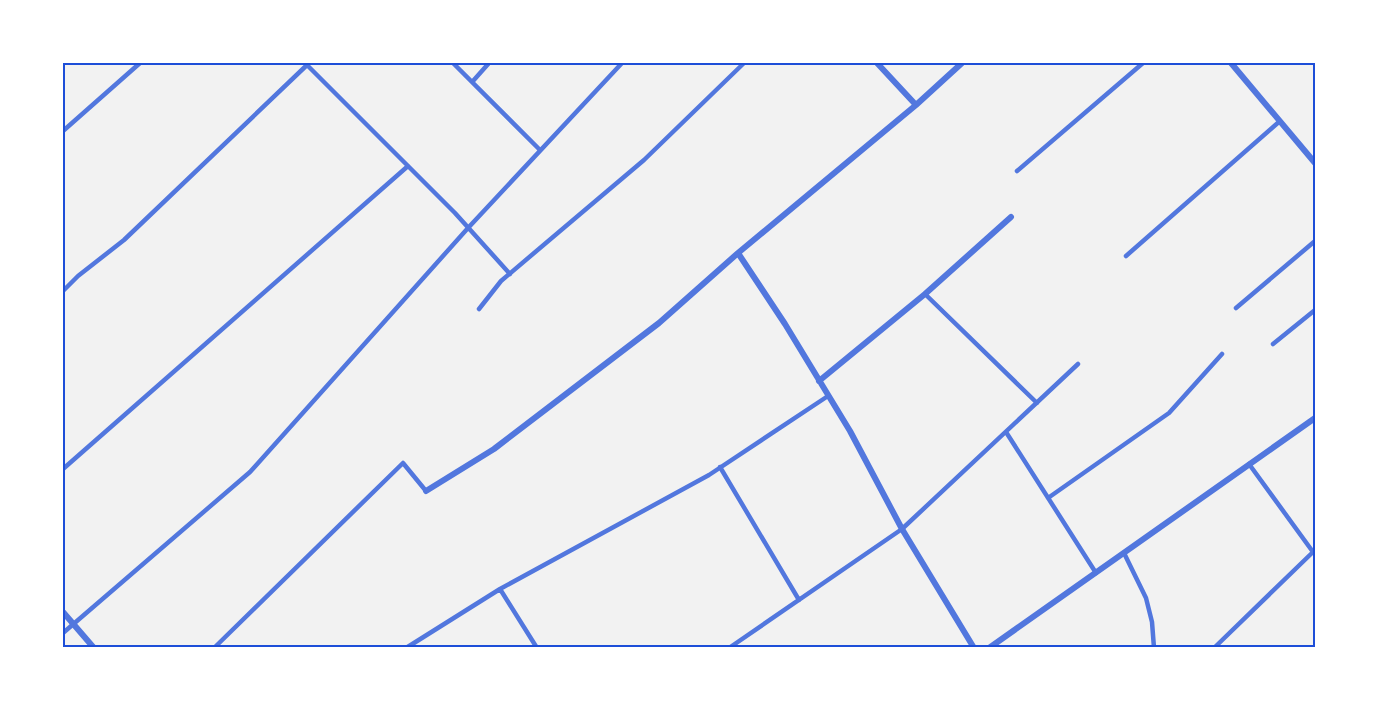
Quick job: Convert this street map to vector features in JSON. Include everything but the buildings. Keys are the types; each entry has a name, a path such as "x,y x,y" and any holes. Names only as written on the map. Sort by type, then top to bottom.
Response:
{"street":[{"path":"878,63 916,105"},
{"path":"426,491 494,449 659,323 738,253 916,105 962,63"},
{"path":"1231,63 1315,163"},
{"path":"819,381 925,294 1011,217"},
{"path":"738,253 785,324 850,431 902,529 974,648"},
{"path":"989,648 1315,417"},
{"path":"63,612 94,648"}],"lane":[{"path":"63,131 140,63"},
{"path":"453,63 540,150"},
{"path":"472,81 489,63"},
{"path":"63,633 250,472 468,228 622,63"},
{"path":"479,309 501,281 644,160 744,63"},
{"path":"1017,171 1143,63"},
{"path":"63,291 78,276 124,240 306,64 408,166 510,274"},
{"path":"1126,256 1280,121"},
{"path":"63,469 408,166"},
{"path":"1236,308 1315,241"},
{"path":"925,294 1037,403"},
{"path":"1273,344 1315,310"},
{"path":"1048,498 1169,413 1222,354"},
{"path":"729,648 902,529 1078,364"},
{"path":"406,648 500,589 710,475 828,396"},
{"path":"1006,432 1096,573"},
{"path":"214,648 403,463 426,491"},
{"path":"1214,648 1313,552 1249,464"},
{"path":"720,467 799,600"},
{"path":"1124,553 1146,598 1152,622 1154,648"},
{"path":"500,589 537,648"}]}
